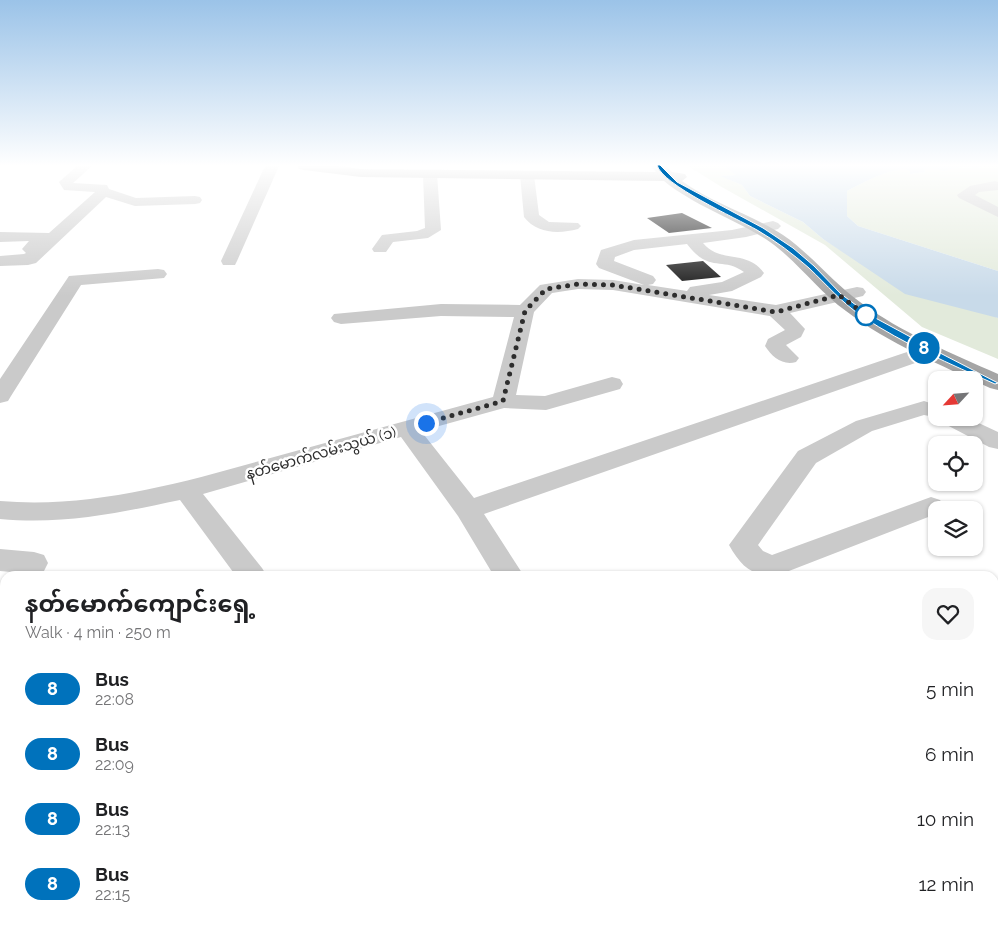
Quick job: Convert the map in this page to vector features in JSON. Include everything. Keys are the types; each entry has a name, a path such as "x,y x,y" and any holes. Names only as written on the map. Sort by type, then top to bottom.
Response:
{"main road":[{"path":"735,209 767,228 812,267 848,294 882,311 943,348 998,371"},
{"path":"848,294 866,315 931,351 998,383"}],"street":[{"path":"0,261 26,259 86,209"},
{"path":"230,261 253,209"},
{"path":"380,249 388,238 418,237 428,234 433,230 431,209"},
{"path":"531,209 532,217 544,227 573,226"},
{"path":"691,238 705,255 717,260 741,262 749,266 755,273 726,287 699,291 671,287 605,264 607,254 614,250 691,238 767,228"},
{"path":"0,230 60,230"},
{"path":"0,237 43,236 26,259"},
{"path":"0,396 76,280 158,274"},
{"path":"503,401 525,311 546,289 578,284 613,285 776,312 848,294"},
{"path":"341,318 440,310 525,311"},
{"path":"776,312 795,329 794,333 775,343 775,346 789,358"},
{"path":"468,510 911,356 931,351"},
{"name":"နတ်မောက်လမ်းသွယ် (၁)","path":"1,511 32,513 91,509 186,490 503,401 546,403 612,384"},
{"path":"928,409 924,408 864,426 807,457 743,545 752,559 771,567 928,507"},
{"path":"967,426 998,442"},
{"path":"407,429 468,510 507,571"},
{"path":"186,490 248,571"},
{"path":"0,560 34,563"}],"green space":[{"path":"761,209 777,209 803,222 823,239 860,262 998,318 998,359 922,327 825,245"},
{"path":"847,209 998,209 998,271 858,226 847,216"}],"water":[{"path":"777,209 847,209 847,216 858,226 998,271 998,318 905,294 823,239 803,222"}],"building":[{"path":"682,213 712,228 669,233 647,218"},
{"path":"703,261 721,277 682,281 666,265"}],"bus line":[{"name":"8","path":"722,209 761,229 790,249 812,267 853,307 940,356 998,383"}],"route":[{"path":"426,423 503,401 525,311 546,289 578,284 613,285 776,312 839,295 866,315"}]}
